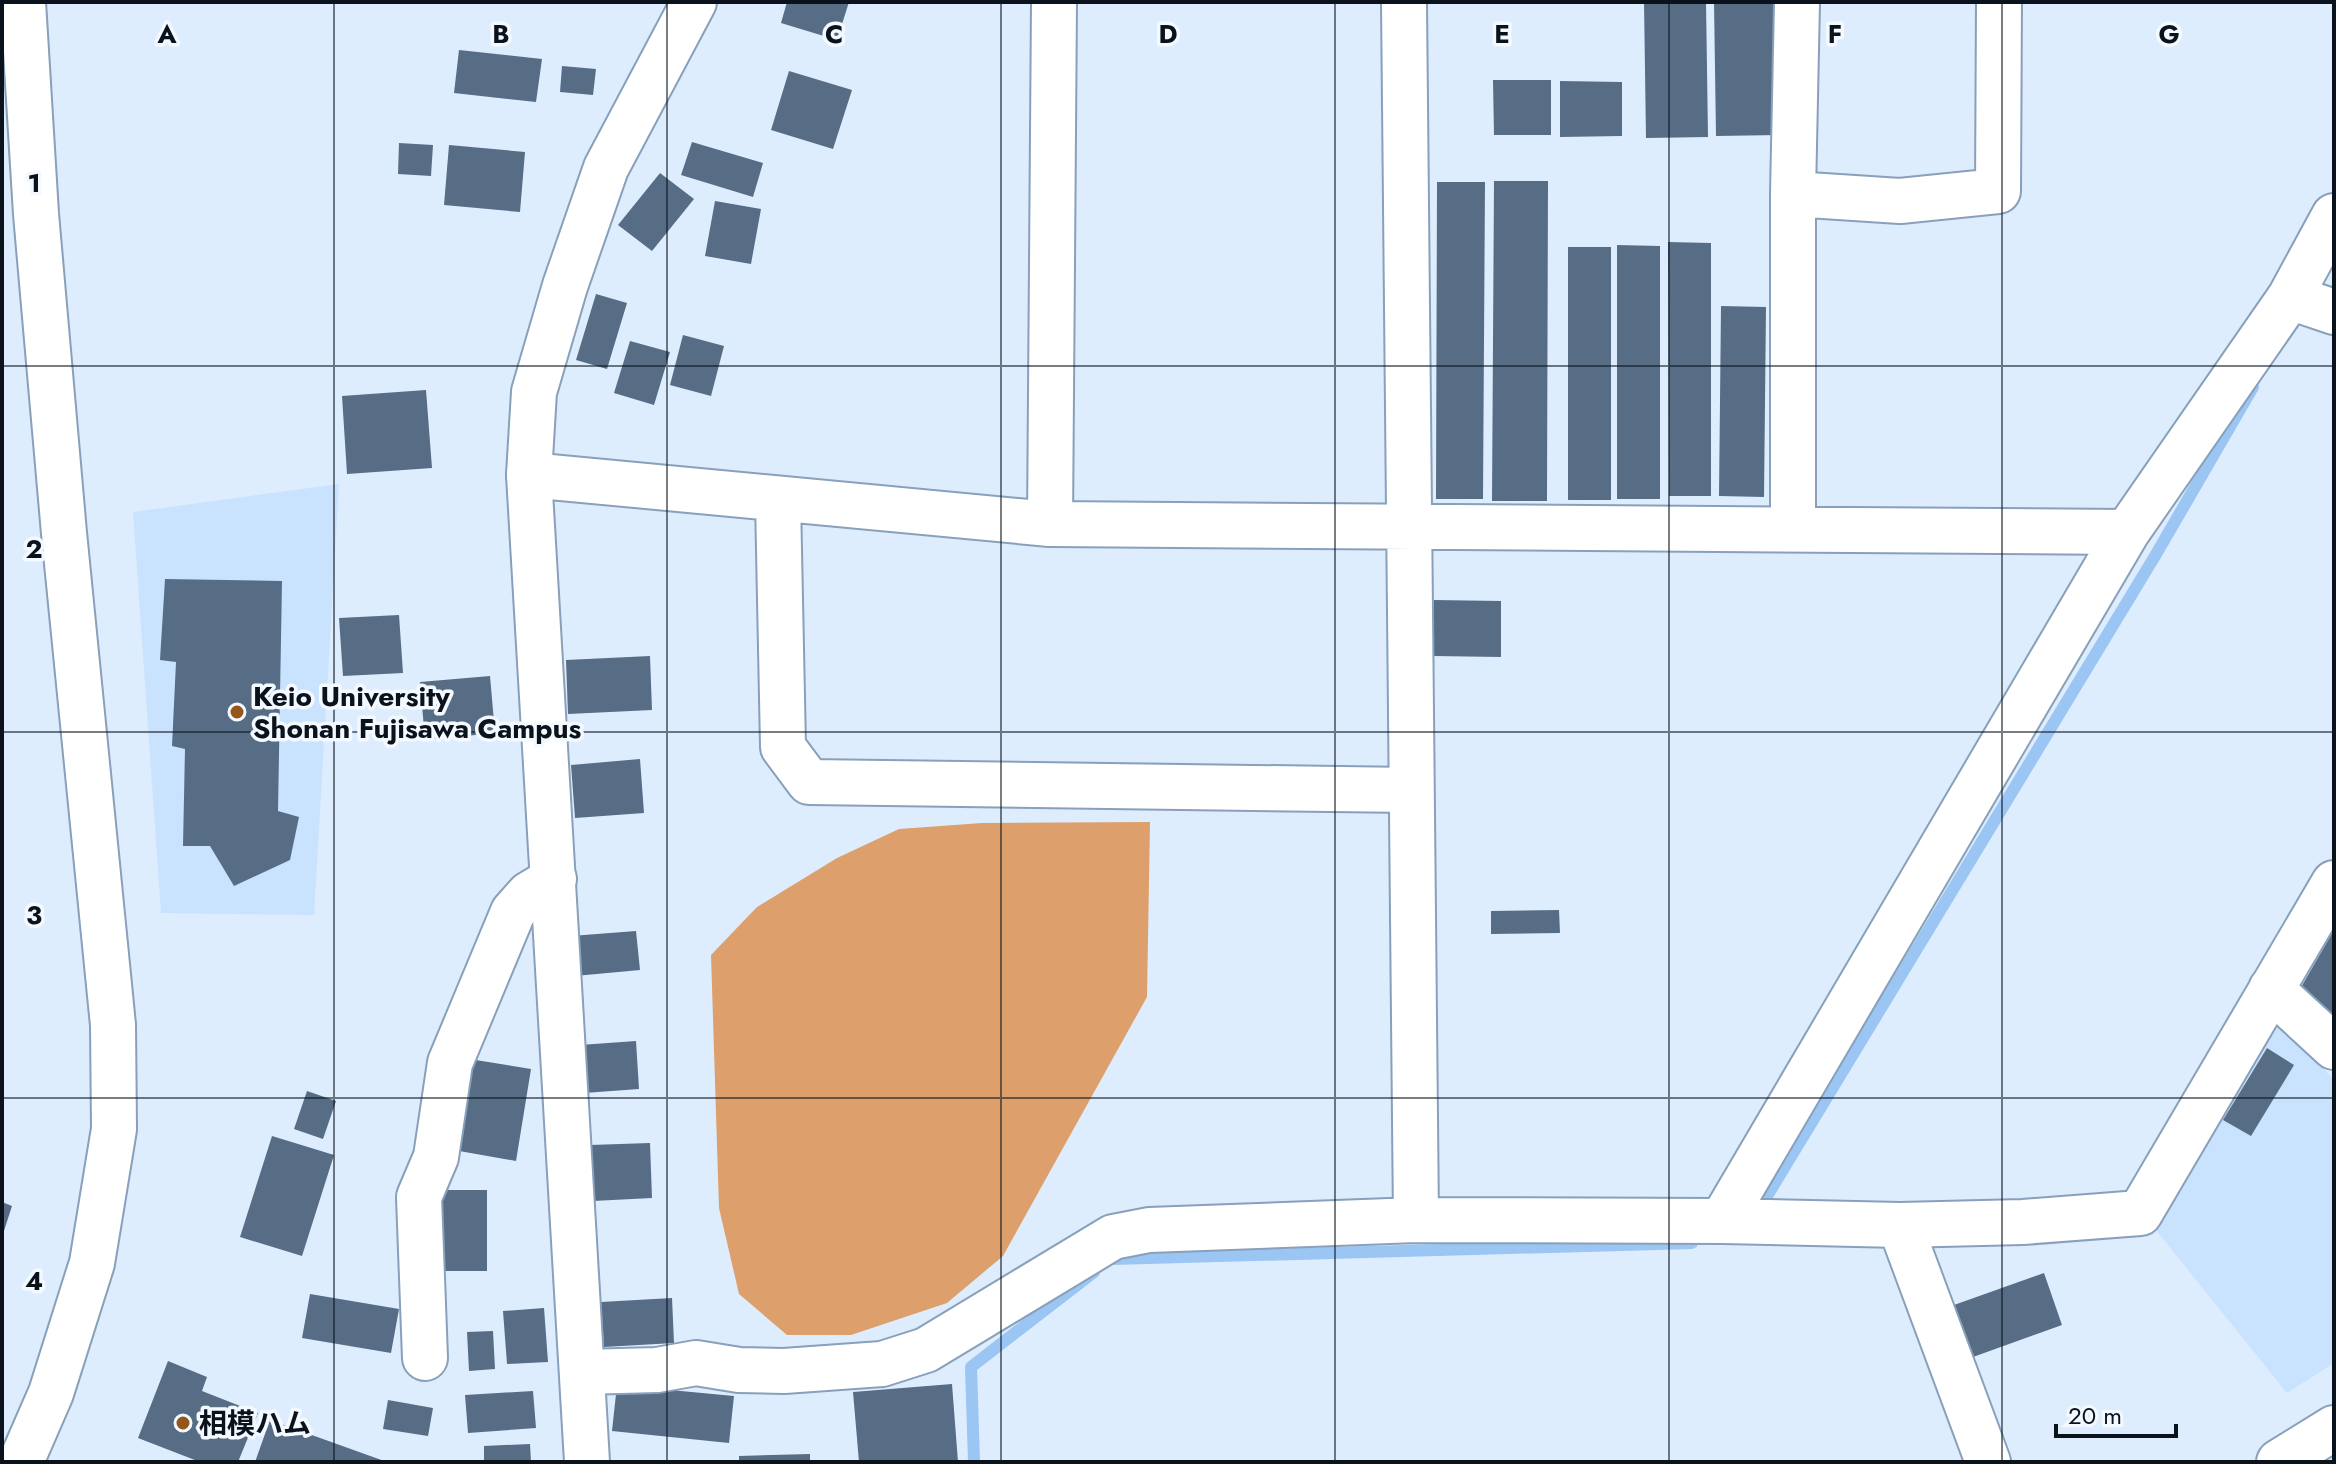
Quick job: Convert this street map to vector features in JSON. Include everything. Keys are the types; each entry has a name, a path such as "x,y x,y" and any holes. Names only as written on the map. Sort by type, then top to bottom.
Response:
{"street":[{"path":"21,1462 51,1393 92,1263 114,1129 113,1025 45,320 23,2"},
{"path":"587,1462 529,475 534,392 565,286 606,168 694,2"},
{"path":"1050,524 1054,2"},
{"path":"1404,2 1416,1220"},
{"path":"1793,529 1793,194 1797,2"},
{"path":"1793,194 1900,201 1998,191 1999,2"},
{"path":"1722,1221 2127,532 2290,297 2334,216"},
{"path":"2290,297 2334,312"},
{"path":"529,475 1050,524 2127,532"},
{"path":"778,500 783,747 809,782 1411,790"},
{"path":"425,1358 419,1197 436,1157 450,1063 513,912 529,894 554,879"},
{"path":"583,1372 657,1370 696,1363 739,1370 784,1371 882,1364 926,1350 1113,1237 1149,1230 1416,1220 1900,1225 2023,1222 2140,1213 2334,883"},
{"path":"2271,989 2334,1047"},
{"path":"1900,1225 1988,1462"},
{"path":"2279,1462 2334,1428"}],"shaded area":[{"name":"Keio University Shonan Fujisawa Campus","path":"339,484 314,915 161,913 133,512"},
{"path":"1150,822 1147,997 1003,1256 947,1303 851,1335 787,1335 739,1294 719,1208 711,955 757,907 837,858 899,829 982,823"},
{"path":"2284,1028 2334,1080 2334,1363 2287,1393 2156,1230 2263,1030"}],"building":[{"path":"787,2 849,2 837,40 781,23"},
{"path":"1644,2 1706,2 1708,137 1646,138"},
{"path":"1714,2 1781,2 1783,135 1716,136"},
{"path":"459,50 542,59 536,102 454,93"},
{"path":"562,66 596,69 593,95 560,92"},
{"path":"789,71 852,90 833,149 771,130"},
{"path":"1493,80 1551,80 1551,135 1494,135"},
{"path":"1560,81 1622,82 1622,136 1560,137"},
{"path":"692,142 763,163 753,197 681,175"},
{"path":"399,143 433,145 431,176 398,174"},
{"path":"449,145 525,152 520,212 444,205"},
{"path":"660,173 694,199 652,251 618,225"},
{"path":"1494,181 1548,181 1547,501 1492,501"},
{"path":"1437,182 1485,182 1483,499 1436,499"},
{"path":"715,201 761,209 751,264 705,256"},
{"path":"1668,242 1711,243 1711,496 1669,496"},
{"path":"1617,245 1660,246 1660,499 1617,499"},
{"path":"1568,247 1611,247 1611,500 1568,500"},
{"path":"596,294 627,303 607,369 576,360"},
{"path":"1721,306 1766,307 1764,497 1719,496"},
{"path":"683,335 724,346 711,396 670,385"},
{"path":"630,341 670,352 654,405 614,393"},
{"path":"426,390 432,468 347,474 342,396"},
{"path":"165,579 282,581 278,811 299,817 290,860 234,886 210,846 183,846 185,749 172,746 176,662 160,660"},
{"path":"1434,600 1501,601 1501,657 1434,656"},
{"path":"399,615 403,673 343,676 339,618"},
{"path":"650,656 652,710 568,714 566,660"},
{"path":"490,676 495,733 425,740 420,682"},
{"path":"640,759 644,813 575,818 571,765"},
{"path":"1559,910 1560,933 1491,934 1491,911"},
{"path":"2334,930 2334,1017 2296,996"},
{"path":"636,931 640,970 575,976 571,936"},
{"path":"636,1041 639,1089 584,1093 580,1045"},
{"path":"2267,1048 2294,1065 2251,1136 2223,1120"},
{"path":"463,1058 531,1069 516,1161 448,1149"},
{"path":"307,1091 336,1101 323,1139 294,1129"},
{"path":"272,1136 334,1155 302,1256 240,1237"},
{"path":"650,1143 652,1198 593,1201 590,1145"},
{"path":"437,1190 487,1190 487,1271 438,1271"},
{"path":"2,1202 12,1206 3,1234 2,1234"},
{"path":"2044,1273 2062,1325 1973,1357 1954,1305"},
{"path":"310,1294 399,1309 391,1353 302,1338"},
{"path":"672,1298 674,1343 604,1347 601,1302"},
{"path":"544,1308 548,1362 507,1364 503,1311"},
{"path":"493,1331 495,1369 469,1371 467,1332"},
{"path":"168,1361 207,1377 202,1391 258,1413 238,1462 200,1462 138,1438"},
{"path":"952,1384 958,1462 859,1462 853,1392"},
{"path":"617,1385 734,1396 729,1443 612,1431"},
{"path":"533,1391 536,1428 468,1433 465,1395"},
{"path":"388,1400 433,1408 428,1436 383,1429"},
{"path":"270,1420 387,1462 255,1462"},
{"path":"530,1444 531,1462 484,1462 484,1446"},
{"path":"810,1454 810,1462 739,1462 739,1456"}],"waterway":[{"path":"1758,1211 2155,556 2253,387"},
{"path":"1112,1259 1692,1243"},
{"path":"974,1462 971,1367 1094,1272"}],"place":[{"name":"Keio University Shonan Fujisawa Campus","path":"237,712"},
{"name":"相模ハム","path":"183,1423"}]}
